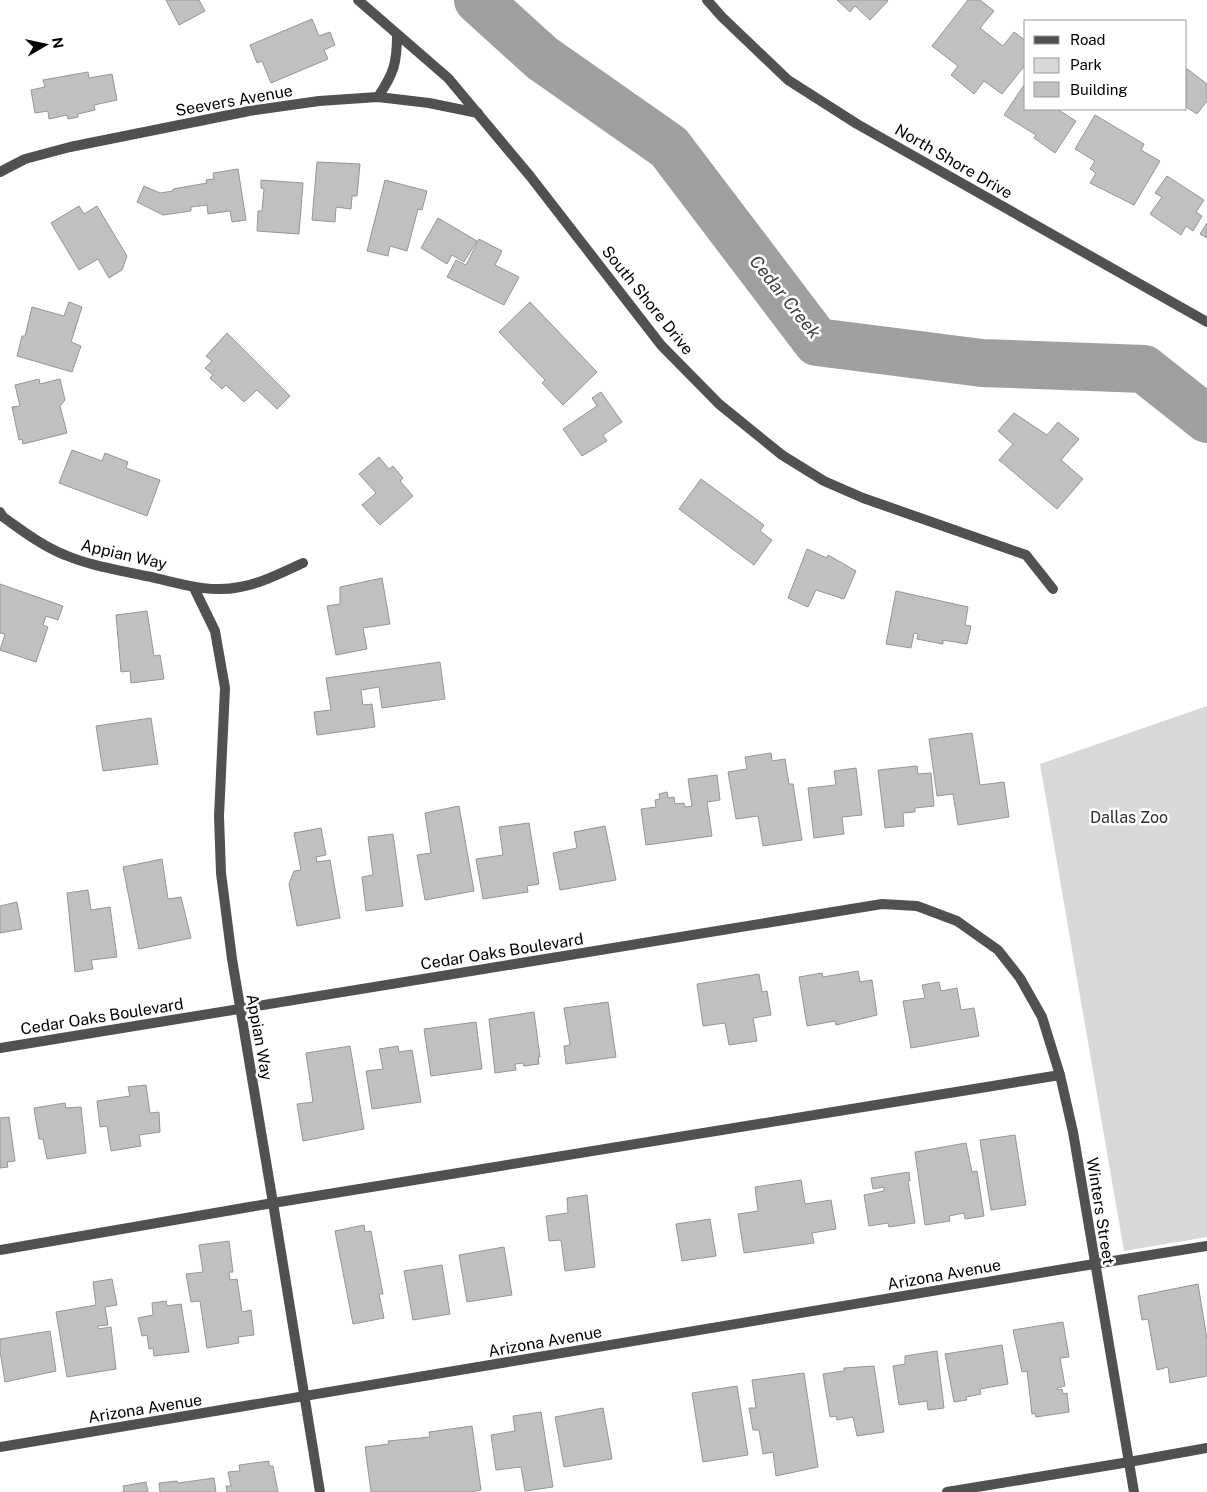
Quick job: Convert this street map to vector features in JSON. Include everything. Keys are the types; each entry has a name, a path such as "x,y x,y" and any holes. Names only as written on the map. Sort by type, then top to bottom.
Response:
{"street":[{"name":"South Shore Drive","path":"358,0 448,78 530,176 661,345 719,404 782,455 824,480 863,498 1026,555 1052,589"},
{"name":"North Shore Drive","path":"707,0 722,17 788,80 857,124 1207,322"},
{"path":"378,97 390,79 397,58 397,35"},
{"name":"Seevers Avenue","path":"0,172 24,159 79,145 249,111 319,100 378,97 429,103 478,114"},
{"name":"Appian Way","path":"0,512 33,539 64,555 93,564 178,582 194,588 216,590 239,588 268,579 303,563"},
{"name":"Appian Way","path":"194,588 215,631 225,688 219,816 222,873 232,959 320,1492"},
{"name":"Cedar Oaks Boulevard","path":"0,1048 882,904 916,906 957,920 998,950"},
{"name":"Winters Street","path":"998,950 1020,978 1042,1017 1060,1075 1073,1132 1134,1492"},
{"path":"0,1250 273,1203 1060,1075"},
{"name":"Arizona Avenue","path":"0,1448 1207,1246"},
{"path":"947,1492 1207,1448"}],"green space":[{"name":"Dallas Zoo","path":"1207,706 1207,1237 1124,1251 1040,764"}],"building":[{"path":"166,0 199,0 205,11 179,25"},
{"path":"837,0 888,1 870,20 855,6 850,12"},
{"path":"968,0 980,0 994,11 980,28 1003,46 1014,32 1024,40 1024,66 1002,94 984,81 974,94 951,75 958,66 932,46"},
{"path":"312,19 319,36 330,32 335,45 324,50 328,59 271,83 262,61 257,63 250,45"},
{"path":"1187,69 1207,84 1207,101 1197,114 1187,108"},
{"path":"88,72 89,78 112,74 117,100 94,105 95,110 78,114 78,117 68,119 67,115 49,119 48,111 35,113 31,90 45,87 43,80"},
{"path":"1024,85 1024,110 1059,110 1076,121 1055,153 1034,138 1036,135 1004,115"},
{"path":"1095,115 1144,144 1141,150 1160,161 1134,205 1090,183 1096,173 1090,169 1095,161 1075,149"},
{"path":"317,162 360,164 357,196 352,196 351,209 336,207 335,222 312,220"},
{"path":"238,169 246,220 232,222 230,211 208,214 207,205 191,207 191,211 163,215 137,202 144,186 160,193 173,191 173,189 207,183 206,180 214,179 213,173"},
{"path":"1167,176 1204,200 1196,212 1202,216 1193,231 1186,226 1181,235 1150,214 1162,197 1155,193"},
{"path":"261,180 303,183 299,234 257,231 258,211 262,211 264,189 261,188"},
{"path":"385,180 427,191 422,210 418,209 407,251 390,246 388,256 367,251"},
{"path":"79,206 84,214 97,206 127,256 122,270 109,278 98,259 79,270 51,223"},
{"path":"438,218 477,241 464,262 452,255 447,264 421,248"},
{"path":"1207,223 1207,238 1200,234"},
{"path":"479,239 502,251 495,265 519,277 504,305 447,277 456,260 466,265"},
{"path":"69,302 82,307 71,342 81,346 72,372 17,356 22,336 25,336 32,307 64,316"},
{"path":"530,302 597,372 563,405 542,383 545,380 499,332"},
{"path":"227,333 290,396 277,409 257,390 244,402 226,385 222,389 210,378 213,375 205,368 212,361 206,356"},
{"path":"39,379 40,384 60,379 65,400 60,406 67,433 23,444 22,439 19,440 12,407 20,406 15,385"},
{"path":"601,392 622,422 603,435 607,441 582,456 563,429 597,406 592,398"},
{"path":"1014,413 1047,435 1058,422 1079,439 1061,460 1083,479 1057,509 999,460 1013,444 998,431"},
{"path":"72,450 102,461 105,453 128,462 126,468 160,480 147,516 59,483"},
{"path":"379,457 389,469 393,466 403,478 400,481 413,496 380,525 362,505 376,493 359,474"},
{"path":"701,479 764,525 760,531 772,540 754,565 679,509"},
{"path":"807,549 827,558 828,555 856,571 844,599 816,590 808,607 788,598"},
{"path":"382,578 390,624 363,628 367,649 336,655 327,606 340,604 340,587"},
{"path":"0,584 63,606 58,620 46,616 43,625 48,627 36,662 0,650 5,634 0,633"},
{"path":"896,591 968,607 965,625 971,626 967,644 943,640 943,644 917,639 918,634 914,633 911,648 886,644"},
{"path":"147,611 154,656 160,655 164,679 131,683 130,671 121,672 116,615"},
{"path":"440,662 445,699 382,708 379,687 361,690 363,705 372,704 375,727 317,735 314,712 331,710 326,678"},
{"path":"151,718 158,764 103,771 96,726"},
{"path":"972,733 980,785 1004,782 1009,817 958,825 953,794 937,796 929,739"},
{"path":"771,753 772,761 785,759 789,784 793,784 802,840 763,846 758,816 736,819 728,772 747,769 745,757"},
{"path":"917,766 918,774 931,773 934,806 915,808 915,812 903,813 904,826 885,828 878,770"},
{"path":"856,768 862,815 842,817 844,834 814,838 808,788 836,785 834,771"},
{"path":"717,775 720,800 707,802 712,836 646,845 641,809 656,807 655,800 660,799 659,794 667,792 668,798 674,797 675,804 684,803 685,807 692,806 688,779"},
{"path":"459,806 474,891 425,900 417,855 431,853 425,813"},
{"path":"529,823 539,884 527,886 528,892 483,899 476,859 503,855 499,827"},
{"path":"605,826 616,880 560,890 553,853 577,848 574,832"},
{"path":"321,828 326,855 316,857 317,862 330,860 340,918 297,926 289,884 294,871 301,870 294,833"},
{"path":"393,834 403,906 366,911 362,877 373,875 368,837"},
{"path":"162,859 168,899 181,897 191,938 139,949 123,867"},
{"path":"88,890 91,910 110,907 117,957 91,960 93,969 75,972 67,893"},
{"path":"17,902 22,929 0,933 0,906"},
{"path":"858,971 860,982 872,980 877,1015 836,1025 835,1021 807,1026 799,977 822,973 823,977"},
{"path":"759,974 762,992 767,991 771,1015 753,1018 757,1041 729,1045 725,1023 703,1026 697,984"},
{"path":"939,982 941,991 957,988 961,1010 974,1008 979,1036 911,1048 903,1001 925,998 922,985"},
{"path":"608,1002 616,1057 566,1064 564,1046 570,1045 564,1008"},
{"path":"534,1012 540,1057 538,1057 539,1064 524,1066 523,1063 515,1064 516,1070 495,1073 489,1019"},
{"path":"476,1022 482,1069 431,1076 424,1029"},
{"path":"350,1046 364,1129 303,1141 297,1104 313,1102 306,1053"},
{"path":"398,1046 399,1052 412,1050 421,1102 372,1109 366,1071 383,1069 379,1049"},
{"path":"146,1085 150,1113 159,1112 160,1132 139,1135 141,1146 111,1151 107,1126 100,1127 97,1101 130,1096 128,1087"},
{"path":"65,1103 66,1108 81,1107 86,1153 47,1159 43,1139 39,1139 34,1108"},
{"path":"9,1117 15,1161 7,1162 8,1167 0,1168 0,1118"},
{"path":"1015,1135 1026,1205 991,1210 980,1140"},
{"path":"966,1143 972,1172 977,1171 984,1216 965,1219 964,1213 949,1216 950,1221 925,1225 915,1152"},
{"path":"909,1172 910,1181 908,1181 915,1223 889,1227 888,1223 869,1226 864,1195 884,1191 884,1187 873,1189 871,1178"},
{"path":"801,1180 805,1204 831,1200 836,1229 812,1233 814,1243 744,1253 738,1214 758,1211 755,1187"},
{"path":"587,1195 595,1267 565,1271 561,1240 549,1241 546,1216 568,1213 567,1198"},
{"path":"710,1219 716,1256 682,1261 676,1224"},
{"path":"364,1225 365,1232 371,1231 383,1294 379,1294 384,1318 353,1324 335,1231"},
{"path":"229,1241 233,1272 229,1272 230,1280 237,1279 242,1312 251,1310 254,1335 238,1337 239,1343 207,1348 200,1301 191,1302 186,1274 203,1272 199,1245"},
{"path":"504,1247 512,1295 467,1302 459,1255"},
{"path":"442,1265 450,1314 413,1320 404,1271"},
{"path":"112,1279 117,1305 105,1307 108,1325 98,1326 98,1329 111,1327 116,1369 67,1377 56,1312 96,1305 93,1282"},
{"path":"1198,1284 1207,1339 1207,1376 1170,1383 1168,1367 1157,1370 1148,1319 1142,1320 1138,1296"},
{"path":"166,1301 167,1306 181,1304 189,1352 154,1356 153,1348 149,1349 147,1335 142,1336 138,1318 153,1315 152,1303"},
{"path":"1063,1322 1069,1357 1060,1358 1065,1386 1057,1388 1057,1390 1062,1389 1063,1394 1067,1393 1069,1412 1036,1417 1035,1413 1032,1414 1027,1371 1022,1372 1013,1330"},
{"path":"50,1331 56,1371 5,1382 0,1339"},
{"path":"1002,1345 1008,1384 980,1389 981,1394 966,1397 967,1400 954,1402 945,1354"},
{"path":"937,1351 944,1408 928,1410 927,1401 899,1405 893,1366 905,1364 905,1356"},
{"path":"874,1366 884,1432 857,1436 853,1417 837,1420 836,1416 830,1417 823,1374 844,1371 844,1368"},
{"path":"804,1373 818,1467 776,1476 773,1452 763,1454 759,1430 753,1430 749,1408 756,1408 752,1380"},
{"path":"737,1386 748,1455 703,1462 692,1393"},
{"path":"603,1408 612,1459 564,1467 555,1417"},
{"path":"541,1412 553,1487 525,1491 521,1467 496,1470 491,1435 515,1431 513,1416"},
{"path":"472,1426 481,1490 471,1492 371,1492 365,1447 389,1444 388,1441 430,1437 429,1432"},
{"path":"269,1461 269,1466 273,1466 278,1492 227,1492 226,1486 231,1486 228,1472 240,1471 239,1465"},
{"path":"214,1478 216,1492 160,1492 159,1483 177,1481 178,1483"},
{"path":"146,1482 148,1492 124,1492 123,1486"}],"waterway":[{"name":"Cedar Creek","path":"478,0 542,58 669,147 817,342 982,363 1144,369 1207,419"}]}
